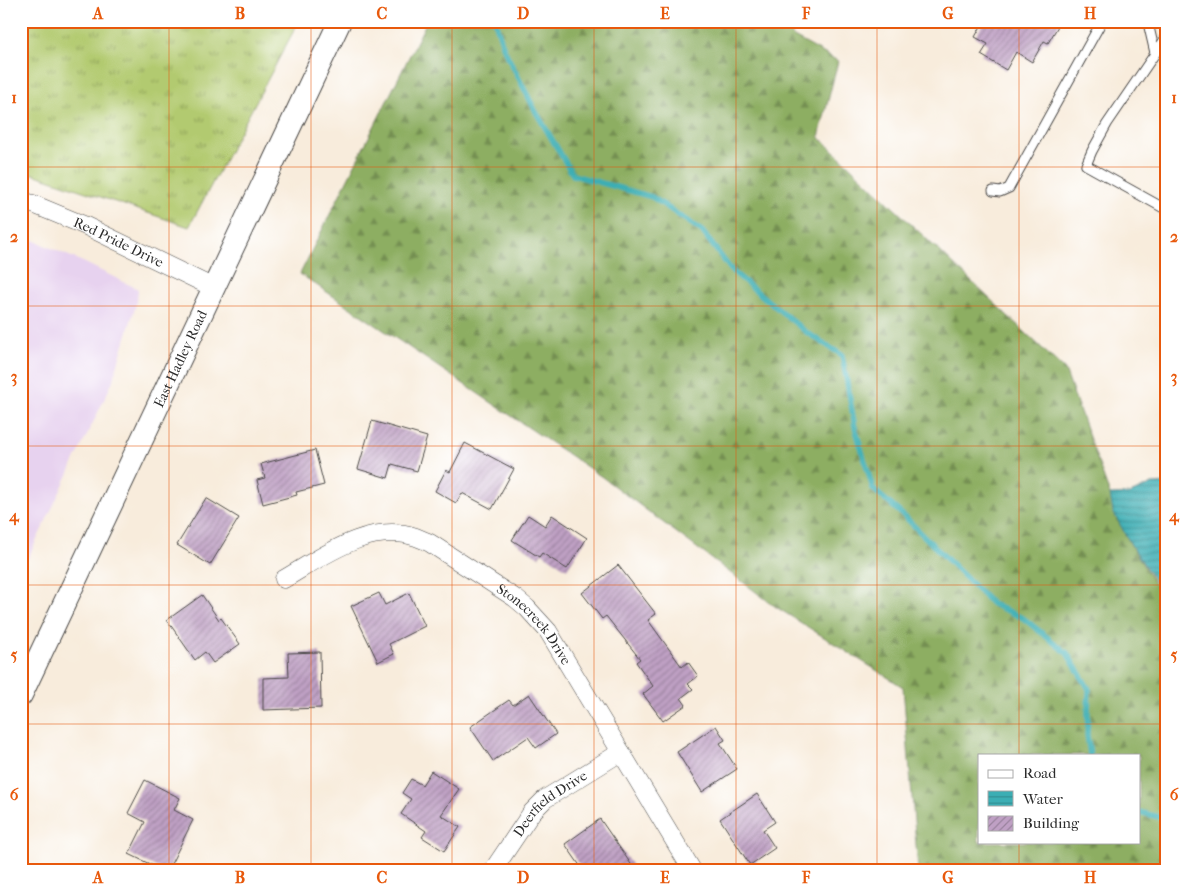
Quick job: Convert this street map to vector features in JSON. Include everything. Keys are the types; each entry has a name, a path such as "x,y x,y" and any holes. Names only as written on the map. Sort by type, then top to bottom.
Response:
{"street":[{"name":"East Hadley Road","path":"21,695 340,21"},
{"name":"Red Pride Drive","path":"21,201 33,204 86,226 214,288"},
{"name":"Stonecreek Drive","path":"284,580 348,543 366,536 398,533 415,537 430,544 515,598 548,631 692,870"},
{"name":"Deerfield Drive","path":"493,870 532,812 545,799 621,752"}],"lane":[{"path":"1149,21 1155,52"},
{"path":"993,191 1000,192 1009,188 1101,22"},
{"path":"1167,36 1107,124 1086,165 1167,210"}],"shaded area":[{"path":"21,235 138,289 137,301 112,383 21,573"}],"green space":[{"path":"21,21 299,21 189,227 21,170"},
{"path":"427,21 779,21 794,37 838,61 819,137 1065,370 1110,495 1130,543 1167,605 1167,870 918,870 903,687 776,607 602,477 300,274"}],"water":[{"path":"1167,483 1167,600 1130,543 1113,512 1110,495 1130,494 1152,484"}],"building":[{"path":"984,21 1061,21 1048,43 1044,41 1032,62 1016,52 1006,70 981,55 988,44 975,37"},
{"path":"372,421 427,437 417,471 392,464 388,478 358,469"},
{"path":"465,443 514,469 492,509 462,493 456,503 435,491 446,470 450,472"},
{"path":"315,450 324,485 296,492 297,495 263,504 257,480 265,478 261,464"},
{"path":"206,498 239,518 210,565 177,545"},
{"path":"528,515 545,526 552,515 587,538 567,569 542,553 539,557 512,540"},
{"path":"618,565 656,614 648,620 682,667 688,662 698,676 688,684 693,689 681,698 686,705 663,721 643,694 653,686 636,662 640,659 606,616 602,619 582,593"},
{"path":"379,593 385,605 409,593 425,626 389,644 394,654 378,662 351,606"},
{"path":"202,595 219,620 221,618 240,644 213,663 205,652 195,660 167,620"},
{"path":"320,652 321,708 263,710 263,678 289,677 288,653"},
{"path":"529,694 556,734 536,748 528,737 493,761 470,727 509,700 513,705"},
{"path":"716,726 725,740 720,743 737,769 702,792 677,752"},
{"path":"431,771 459,789 441,815 460,827 444,851 422,837 426,831 401,814 411,799 402,793 411,779 422,785"},
{"path":"145,780 180,798 174,810 193,820 168,870 162,870 129,854 145,822 128,813"},
{"path":"757,794 775,822 763,830 775,848 750,865 720,819"},
{"path":"600,819 635,870 583,870 565,844"}],"waterway":[{"path":"495,21 504,49 536,112 573,175 652,197 702,231 732,271 806,332 842,355 855,427 873,489 905,517 992,604 1023,618 1067,653 1089,689 1087,735 1090,754"},
{"path":"1140,812 1167,819"}]}
